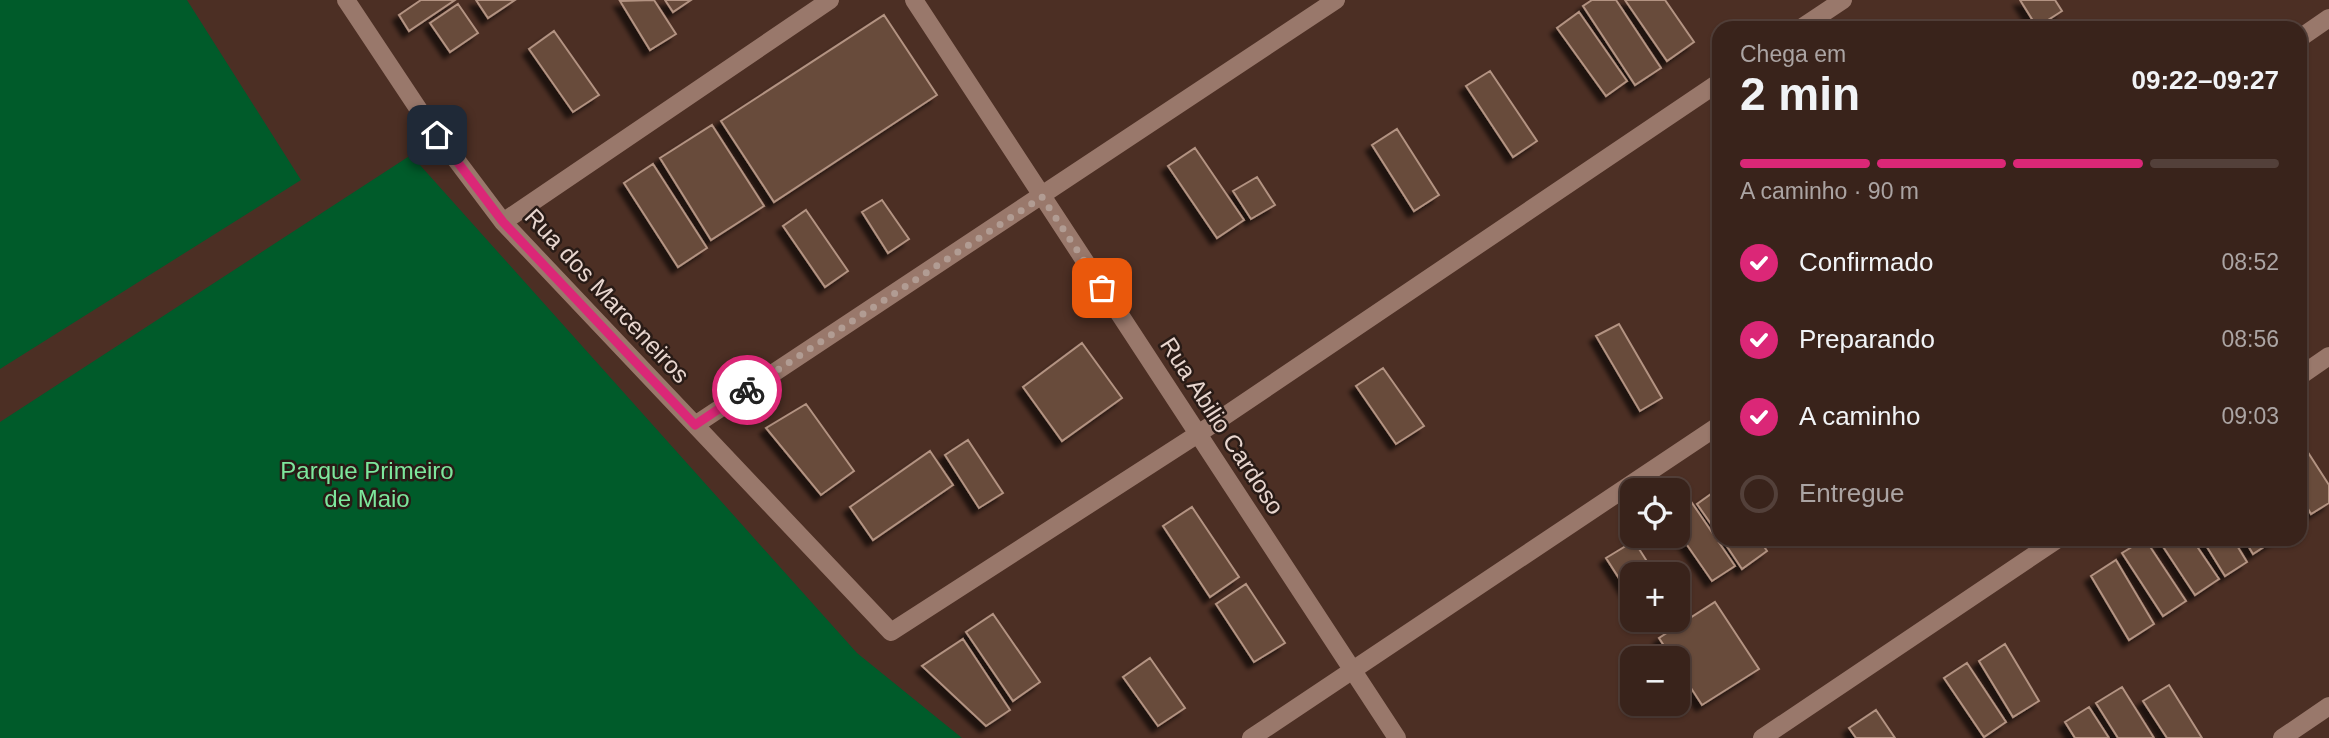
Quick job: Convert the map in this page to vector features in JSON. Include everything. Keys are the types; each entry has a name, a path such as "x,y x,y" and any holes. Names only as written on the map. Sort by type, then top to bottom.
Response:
{"street":[{"name":"Rua dos Marceneiros","path":"346,0 421,113 503,222 891,632 1198,434"},
{"path":"503,222 830,0"},
{"name":"Rua Abilio Cardoso","path":"914,0 1397,738"},
{"path":"695,425 1336,0"},
{"path":"1812,21 1843,0"},
{"path":"2307,33 2329,18"},
{"path":"1198,434 1712,87"},
{"path":"2307,371 2329,356"},
{"path":"1251,738 1712,430"},
{"path":"1762,738 2048,546"},
{"path":"2282,738 2329,706"}],"green space":[{"path":"0,0 187,0 301,180 0,369"},
{"name":"Parque Primeiro de Maio","path":"411,155 857,653 962,738 0,738 0,422"}],"building":[{"path":"421,0 455,0 409,31 399,15"},
{"path":"476,0 515,0 488,18"},
{"path":"654,0 676,34 650,50 620,1"},
{"path":"665,0 691,0 673,12"},
{"path":"1592,0 1616,0 1661,68 1635,85 1583,6"},
{"path":"1625,0 1665,0 1694,42 1667,61"},
{"path":"2020,0 2055,0 2062,11 2046,21 2033,21"},
{"path":"458,4 478,33 450,52 430,23"},
{"path":"1579,12 1627,81 1606,96 1557,28"},
{"path":"884,15 937,95 774,202 721,121"},
{"path":"554,31 599,95 573,112 529,49"},
{"path":"1490,71 1537,141 1513,157 1466,86"},
{"path":"712,125 764,206 711,240 660,158"},
{"path":"1397,129 1439,195 1414,211 1372,145"},
{"path":"1195,148 1244,220 1217,238 1168,166"},
{"path":"653,164 707,248 678,267 624,183"},
{"path":"1257,177 1275,205 1251,219 1233,191"},
{"path":"882,200 909,239 888,253 862,212"},
{"path":"806,210 848,271 825,287 783,226"},
{"path":"1619,324 1662,398 1640,411 1596,336"},
{"path":"1082,343 1122,398 1062,441 1023,387"},
{"path":"1383,368 1424,426 1396,444 1356,386"},
{"path":"806,404 854,471 821,495 766,428"},
{"path":"968,440 1003,493 979,508 945,455"},
{"path":"930,451 953,485 873,540 850,507"},
{"path":"2307,451 2329,485 2329,503 2311,514 2307,507"},
{"path":"1712,493 1712,525 1697,504"},
{"path":"1690,500 1712,532 1712,546 1721,546 1735,566 1712,581 1689,548"},
{"path":"1192,507 1239,577 1210,597 1163,526"},
{"path":"1727,546 1764,546 1767,551 1742,569"},
{"path":"2134,546 2150,546 2186,601 2163,616 2122,553"},
{"path":"2163,546 2197,546 2219,579 2195,595"},
{"path":"2206,546 2237,546 2247,562 2225,576"},
{"path":"2248,546 2265,546 2253,554"},
{"path":"1622,548 1638,548 1647,562 1620,562 1620,580 1606,558"},
{"path":"2116,560 2154,624 2129,640 2091,576"},
{"path":"1246,584 1285,643 1254,662 1216,604"},
{"path":"1715,602 1759,669 1702,705 1690,686 1690,646 1664,646 1659,638 1668,632 1690,632 1690,618"},
{"path":"993,614 1040,682 1013,701 966,632"},
{"path":"963,639 1010,710 986,726 922,666"},
{"path":"2005,644 2039,701 2013,717 1979,661"},
{"path":"1150,658 1185,708 1158,726 1123,677"},
{"path":"1967,663 2006,722 1984,737 1944,678"},
{"path":"2169,685 2202,738 2167,738 2143,701"},
{"path":"2122,687 2154,738 2118,738 2096,703"},
{"path":"2089,707 2109,738 2075,738 2065,722"},
{"path":"1876,710 1895,738 1856,738 1849,728"}],"way so far":[{"path":"747,390 1042,197 1102,288"}],"route":[{"path":"437,135 503,222 695,425 747,390"}]}
